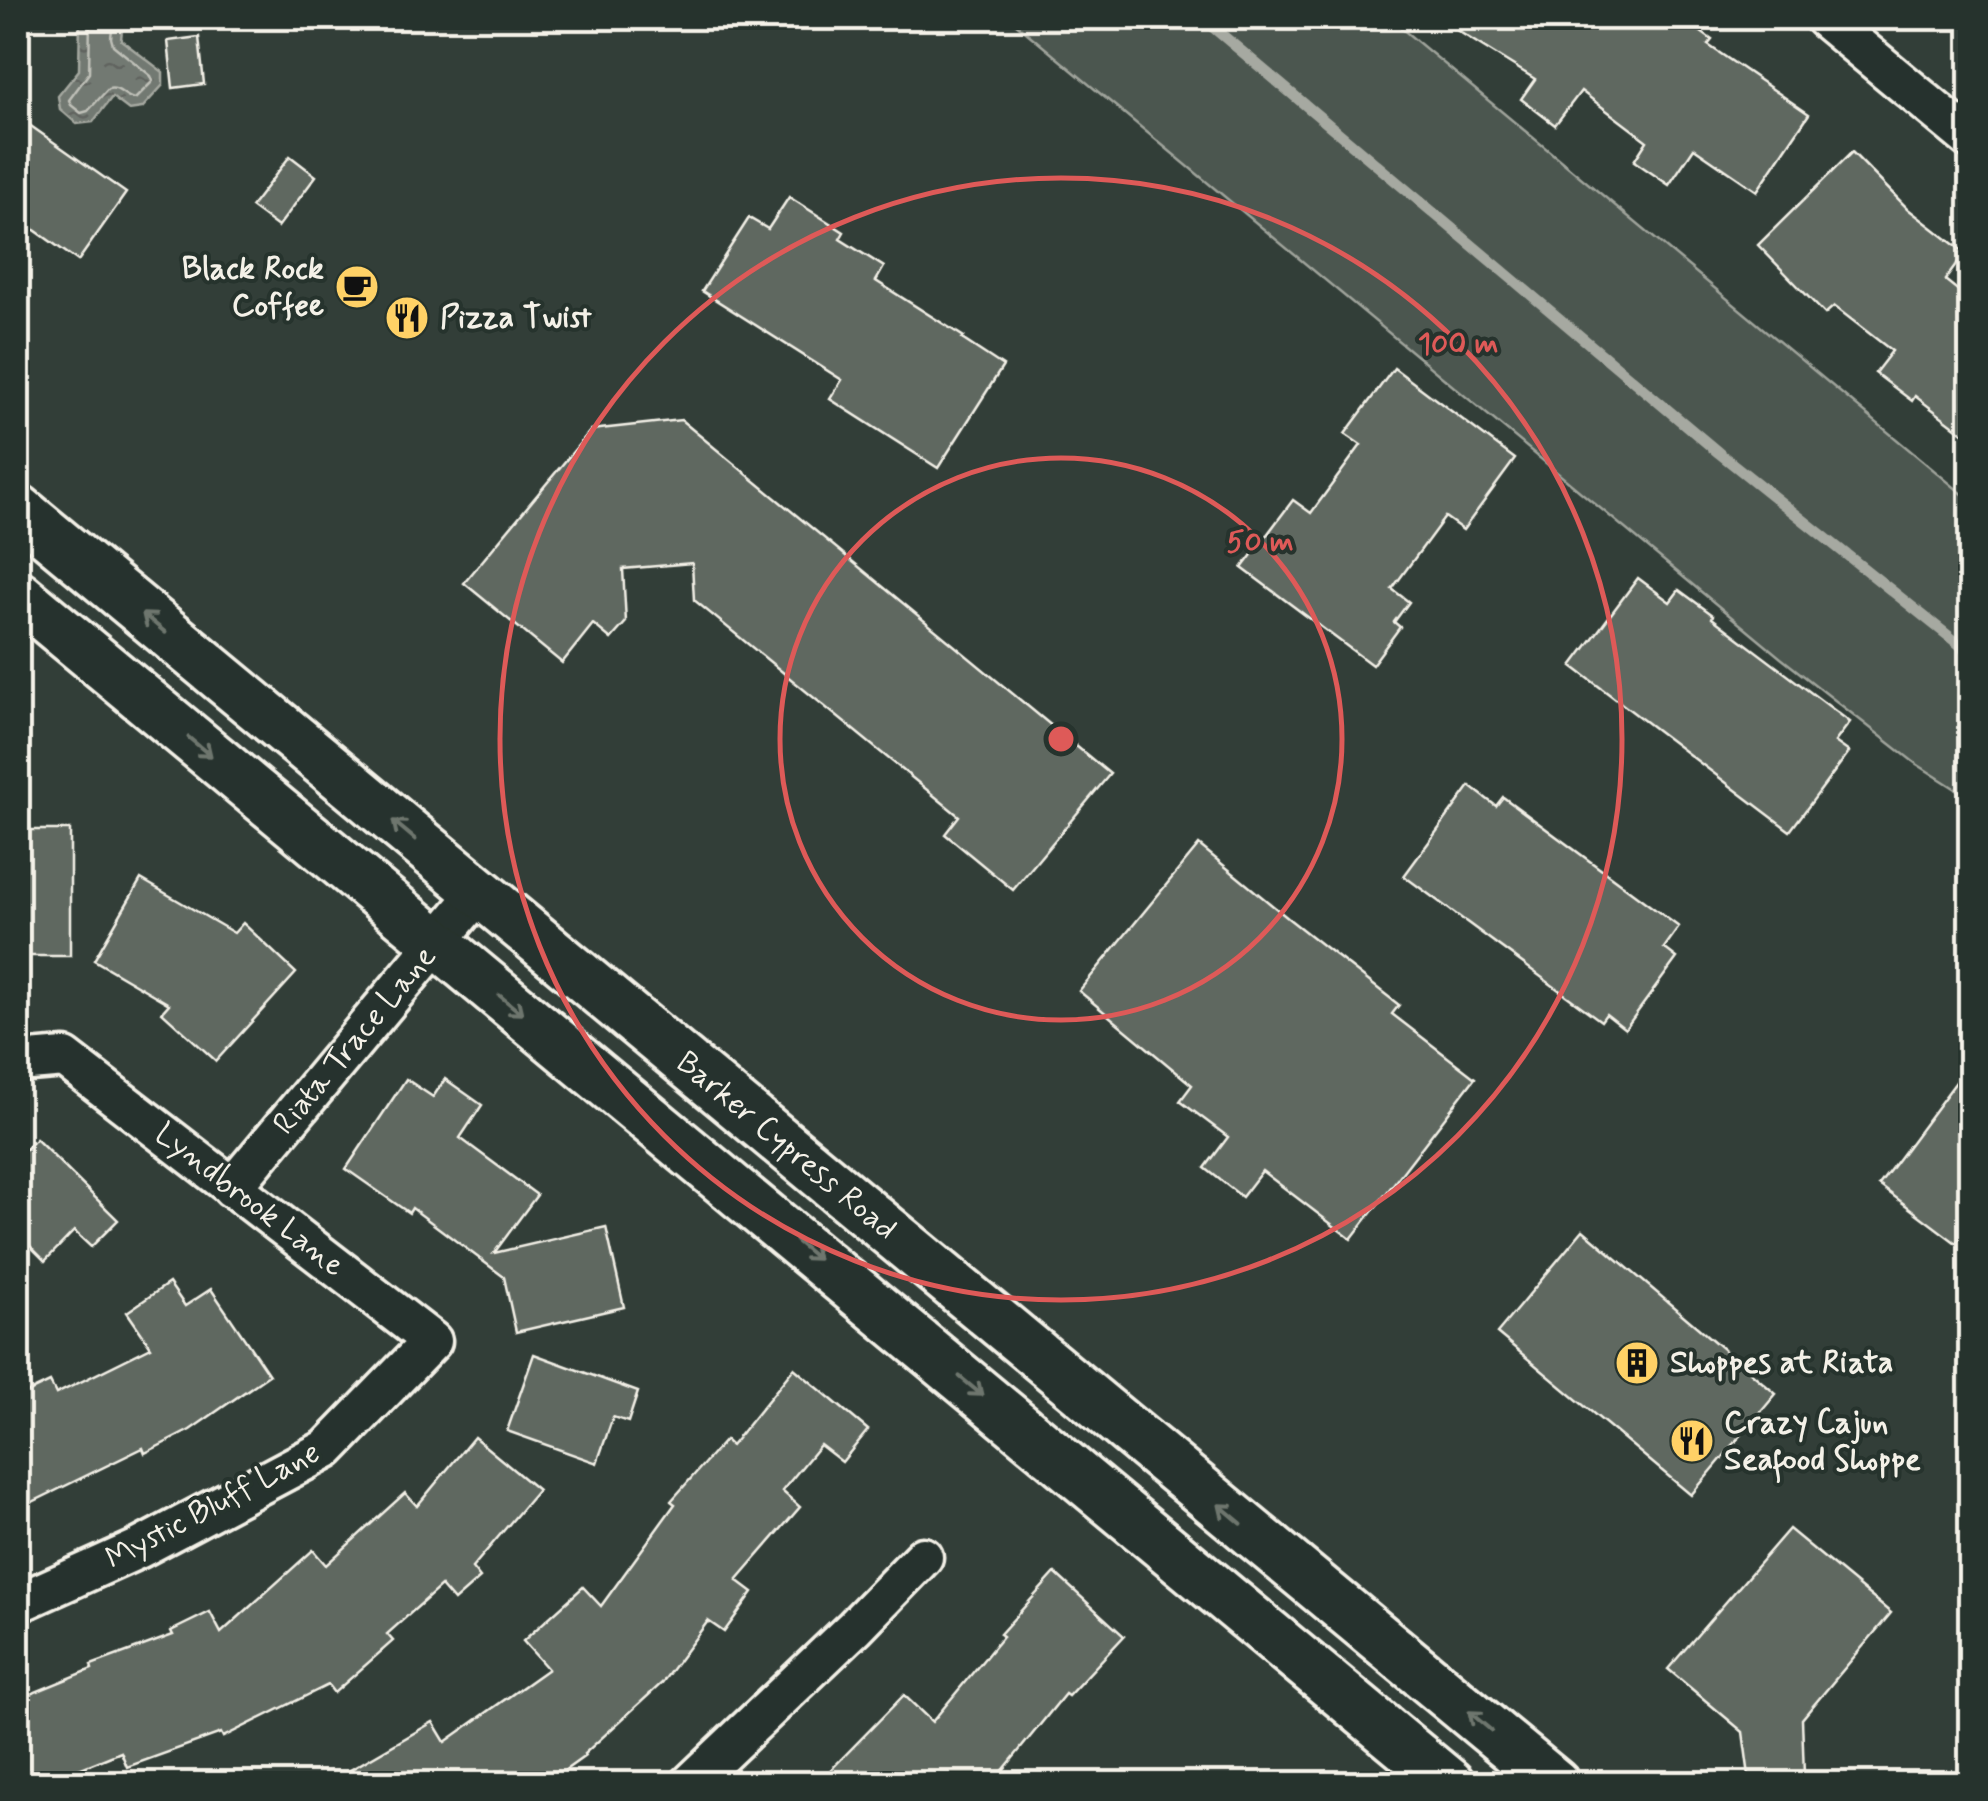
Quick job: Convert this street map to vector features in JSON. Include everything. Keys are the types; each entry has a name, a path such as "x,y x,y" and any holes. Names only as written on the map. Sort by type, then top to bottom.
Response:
{"main road":[{"name":"Barker Cypress Road","path":"18,509 1555,1784"},
{"name":"Barker Cypress Road","path":"18,596 1450,1784"},
{"path":"896,1324 945,1278"}],"street":[{"path":"1824,18 1970,139"},
{"name":"Riata Trace Lane","path":"232,1188 479,892"},
{"name":"Lyndbrook Lane","path":"18,1062 65,1058 432,1341"},
{"name":"Mystic Bluff Lane","path":"18,1603 138,1549 326,1449 432,1341"},
{"path":"690,1784 855,1627 922,1557"}],"shaded area":[{"path":"1009,18 1389,18 1970,500 1970,798 1915,763 1781,658"}],"water":[{"path":"80,18 123,18 121,40 163,72 163,85 142,108 129,110 112,97 93,122 77,124 60,109 58,96 79,70"}],"building":[{"path":"1437,18 1682,18 1712,40 1708,45 1809,114 1757,191 1694,148 1669,185 1634,161 1647,141 1581,91 1555,125 1521,99 1535,79"},
{"path":"199,37 204,84 173,88 168,41"},
{"path":"18,117 126,193 78,261 18,218"},
{"path":"1852,152 1908,209 1965,253 1945,280 1970,300 1970,438 1915,396 1912,401 1875,373 1892,351 1834,306 1825,314 1758,245"},
{"path":"290,156 316,176 278,227 251,207"},
{"path":"789,197 844,232 840,239 884,267 876,281 1003,366 938,468 830,399 842,380 702,291 749,218 768,229"},
{"path":"1394,368 1515,459 1463,530 1445,517 1392,589 1409,602 1394,622 1400,627 1372,665 1242,568 1293,500 1311,513 1361,445 1345,434"},
{"path":"681,420 1110,774 1013,890 945,834 959,816 694,600 692,563 623,569 626,622 611,639 593,624 562,663 464,583 591,430"},
{"path":"1638,578 1670,602 1679,590 1850,722 1835,742 1849,752 1790,831 1572,666"},
{"path":"1470,786 1496,806 1503,797 1679,927 1664,948 1677,958 1625,1029 1606,1014 1601,1021 1404,876"},
{"path":"18,830 70,830 70,956 18,956"},
{"path":"1199,845 1399,1005 1392,1014 1475,1078 1351,1239 1262,1171 1242,1197 1205,1168 1228,1137 1180,1101 1192,1085 1079,991"},
{"path":"141,879 234,933 243,923 296,973 216,1061 162,1012 169,1004 94,960"},
{"path":"1970,1063 1970,1224 1956,1243 1879,1185"},
{"path":"406,1079 433,1097 445,1079 482,1105 460,1138 537,1195 494,1253 606,1227 624,1307 516,1332 504,1277 412,1208 409,1213 346,1169"},
{"path":"36,1139 118,1220 91,1247 74,1231 45,1261 18,1234 18,1157"},
{"name":"Shoppes at Riata","path":"1583,1230 1776,1394 1691,1495 1497,1333"},
{"path":"169,1283 185,1306 211,1289 269,1375 190,1430 145,1453 143,1448 18,1509 18,1397 50,1382 56,1394 151,1347 127,1312"},
{"path":"534,1354 638,1392 628,1422 613,1417 597,1463 507,1431"},
{"path":"794,1368 868,1430 842,1462 820,1445 782,1491 800,1507 737,1580 753,1592 724,1632 708,1621 662,1683 585,1756 546,1784 326,1784 433,1722 445,1742 548,1669 523,1641 583,1587 601,1606 675,1504 671,1501 725,1440 731,1446"},
{"path":"474,1437 538,1490 472,1568 480,1578 454,1601 441,1586 387,1634 393,1641 334,1693 328,1685 223,1737 221,1733 127,1767 121,1752 42,1784 18,1784 18,1699 92,1669 91,1665 173,1635 171,1631 210,1612 221,1633 313,1550 326,1565 405,1493 417,1506"},
{"path":"1789,1529 1891,1613 1802,1719 1804,1775 1749,1776 1743,1732 1668,1669"},
{"path":"1055,1573 1124,1636 1068,1696 1065,1694 992,1784 817,1784 904,1695 932,1722 1003,1636 1000,1634"}],"waterway":[{"path":"1202,18 1719,453 1970,653"}],"place":[{"name":"Black Rock Coffee","path":"357,287"},
{"name":"Pizza Twist","path":"407,318"},
{"name":"Shoppes at Riata","path":"1637,1363"},
{"name":"Crazy Cajun Seafood Shoppe","path":"1692,1441"}]}
